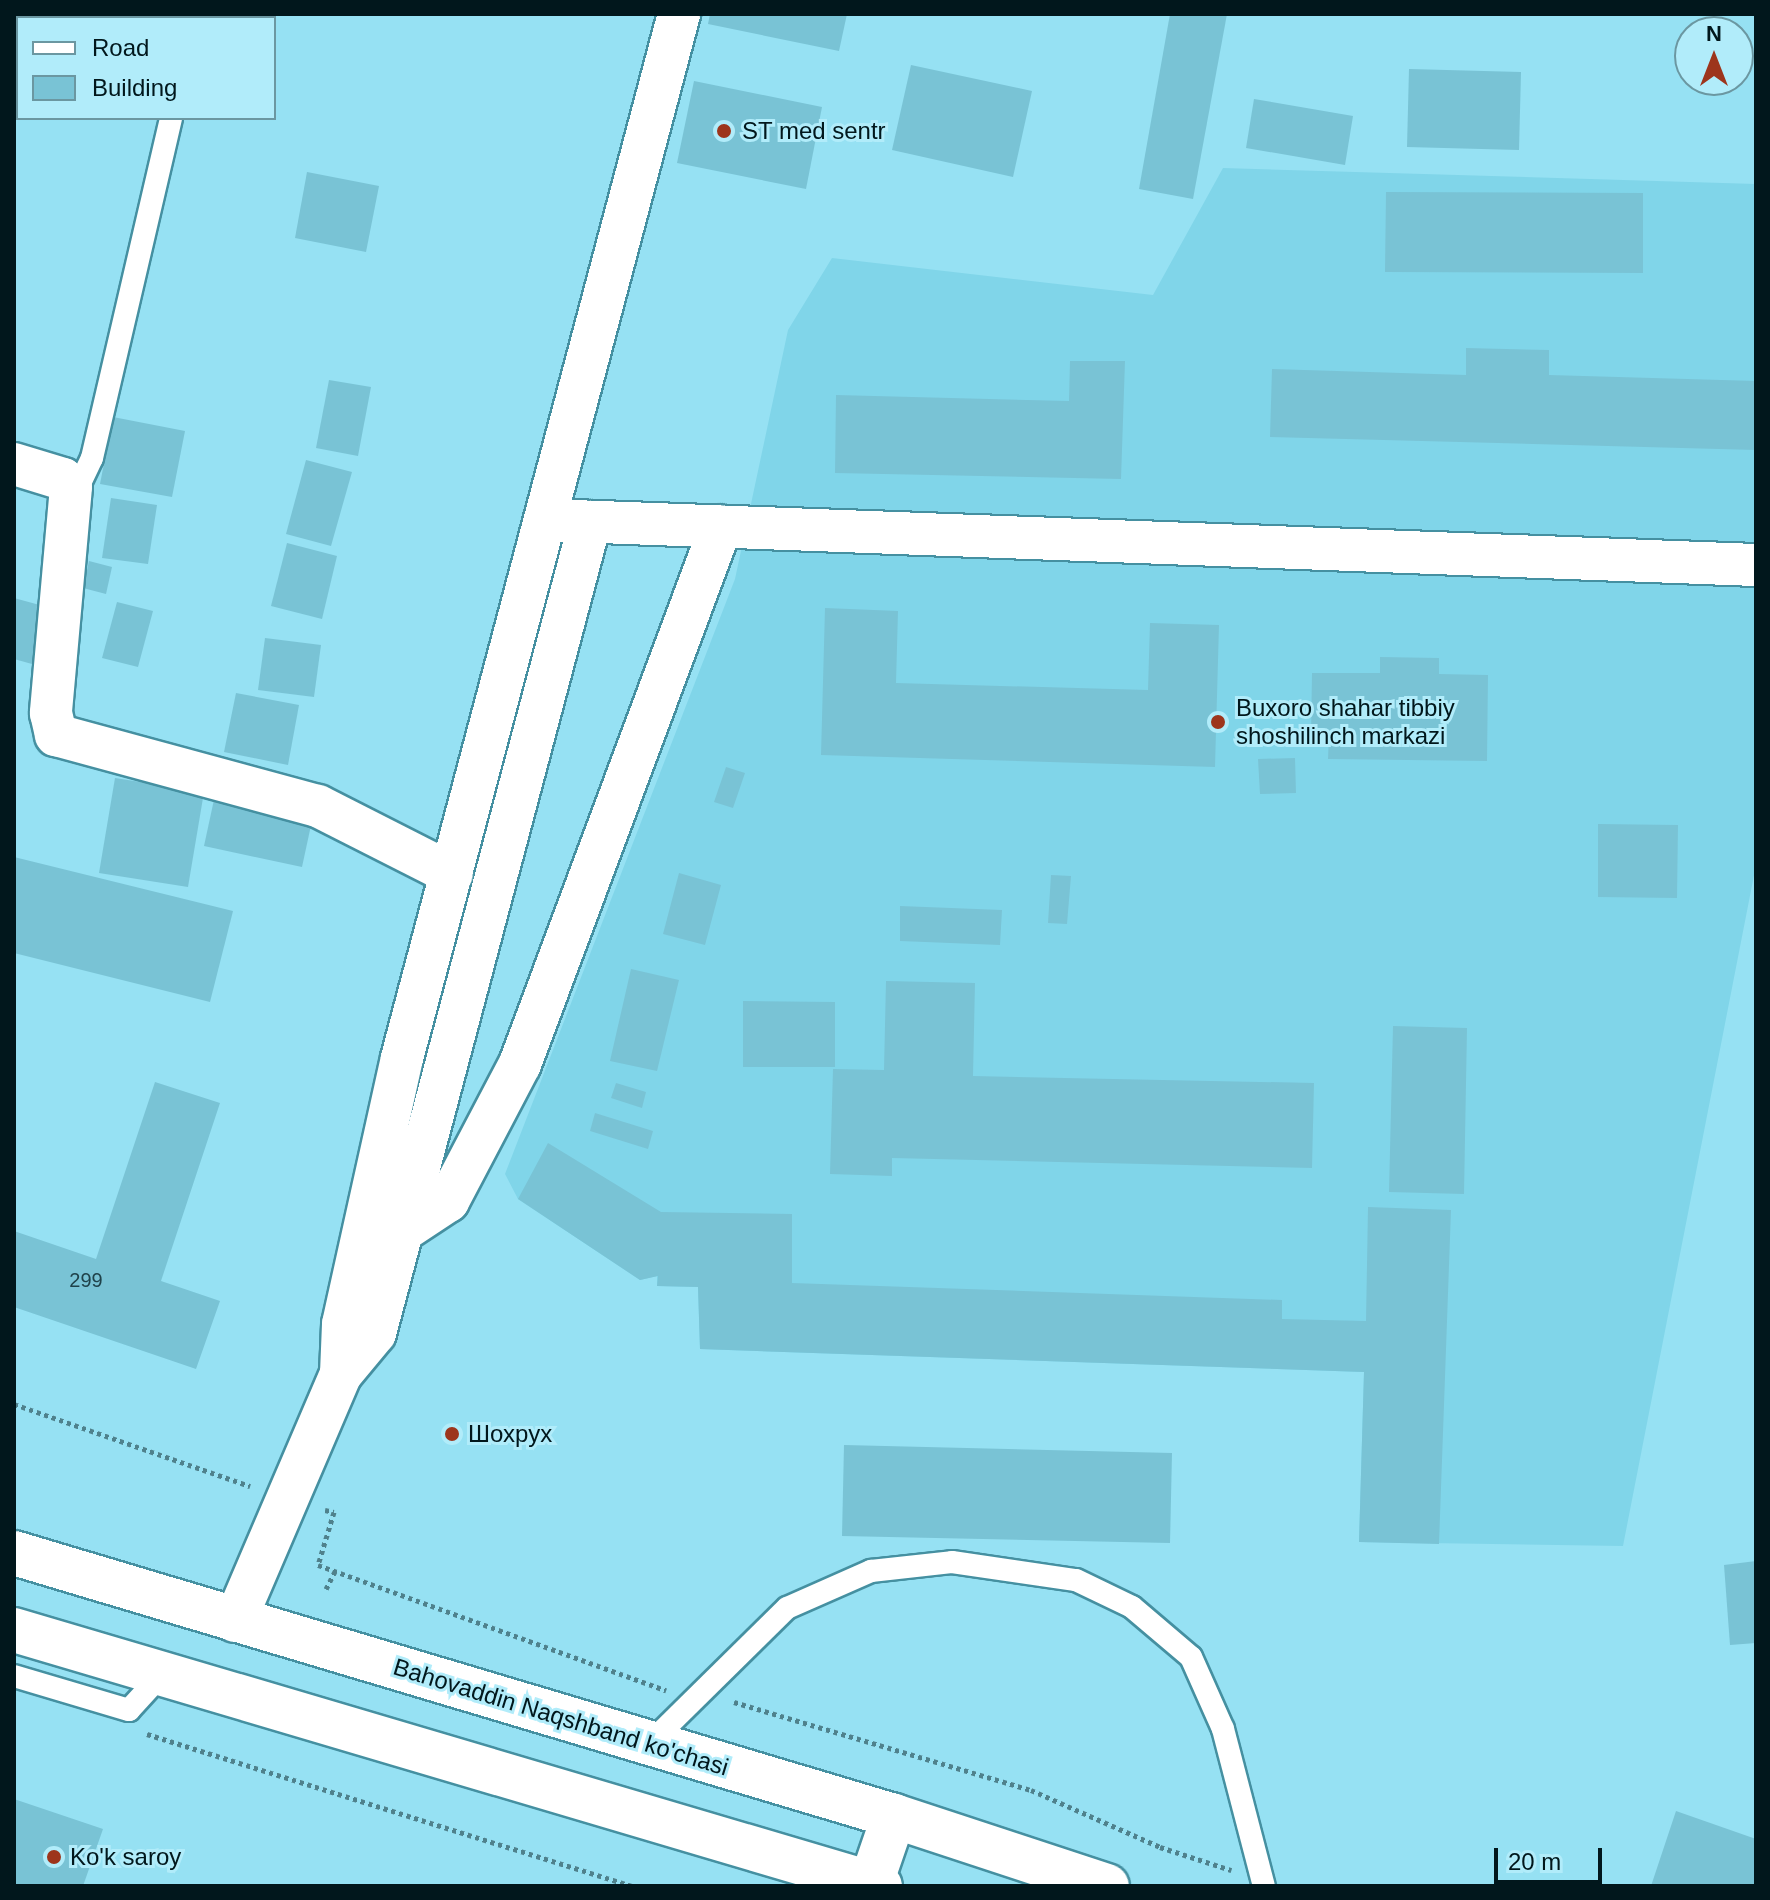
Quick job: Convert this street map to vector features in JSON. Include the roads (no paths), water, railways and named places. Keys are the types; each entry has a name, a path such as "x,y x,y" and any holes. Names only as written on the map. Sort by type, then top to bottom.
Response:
{"main road":[{"name":"Bahovaddin Naqshband ko'chasi","path":"14,1553 894,1816 1044,1876 1107,1886"},
{"path":"14,1630 875,1884 894,1816"}],"street":[{"path":"341,1374 346,1309 402,1058 679,14"},
{"path":"14,464 63,479 72,499 51,713 56,735 318,806 452,874"},
{"path":"546,520 1756,565"},
{"path":"235,1621 341,1374 375,1333 590,522"},
{"path":"404,1230 448,1201 520,1064 721,526"}],"lane":[{"path":"72,499 92,458 171,120"},
{"path":"650,1743 787,1608 871,1571 952,1562 1076,1580 1132,1607 1191,1657 1223,1729 1263,1883"},
{"path":"14,1676 129,1710 162,1674"}],"place":[{"name":"ST med sentr","path":"724,131"},
{"name":"Buxoro shahar tibbiy shoshilinch markazi","path":"1218,722"},
{"name":"Шохрух","path":"452,1434"},
{"name":"Ko'k saroy","path":"54,1857"}]}
